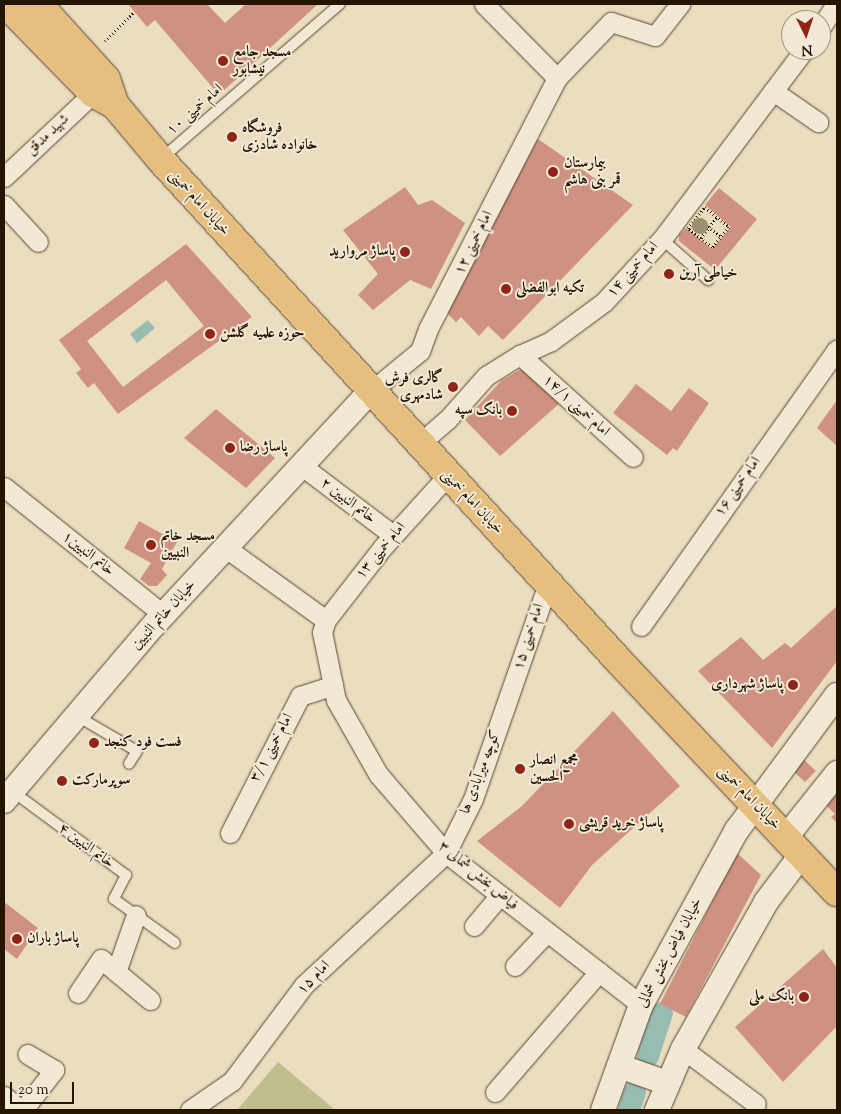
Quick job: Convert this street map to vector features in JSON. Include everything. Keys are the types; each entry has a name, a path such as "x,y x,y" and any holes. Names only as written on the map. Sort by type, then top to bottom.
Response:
{"main road":[{"name":"خیابان امام خمینی","path":"6,4 104,99 548,584 837,892"},
{"name":"خیابان امام خمینی","path":"38,4 106,79 104,99"}],"street":[{"path":"484,4 557,78"},
{"name":"امام خمینی ۱۲","path":"371,391 420,351 428,329 557,78 611,22 655,36 680,4"},
{"name":"امام خمینی ۱۴","path":"419,444 447,420 486,376 520,355 551,341 604,302 662,239 796,60"},
{"path":"773,91 818,122"},
{"name":"شهید مدقق","path":"4,177 104,99"},
{"path":"4,205 38,242"},
{"name":"امام خمینی ۱۶","path":"642,626 837,349"},
{"name":"امام خمینی ۱۴/۱","path":"520,355 633,457"},
{"name":"خیابان خاتم النبیین","path":"8,796 164,615 371,391"},
{"name":"خاتم النبیین ۲","path":"302,466 393,535"},
{"name":"امام خمینی ۱۳","path":"324,626 393,535 448,475"},
{"name":"خاتم النبیین۱","path":"7,491 164,615"},
{"path":"226,548 324,626"},
{"name":"امام خمینی ۱۵","path":"512,690 548,584"},
{"name":"فیاض بخش شمالی ۳","path":"324,626 336,700 378,774 446,853 641,1005"},
{"name":"امام خمینی ۳/۱","path":"230,833 300,696 333,685"},
{"name":"کوچه میرآبادی ها","path":"446,853 473,799 512,690"},
{"name":"خیابان فیاض بخش شمالی","path":"603,1110 641,1005 737,830 837,695"},
{"path":"657,1110 683,1049 766,902 794,846 837,773"},
{"name":"امام ۱۵","path":"190,1110 232,1081 304,985 446,853"},
{"path":"474,926 500,895"},
{"path":"116,972 136,915"},
{"path":"515,966 547,932"},
{"path":"78,993 101,959 150,1000"},
{"path":"495,1092 599,972"},
{"path":"683,1049 756,1104"},
{"path":"13,1105 54,1070 27,1054"},
{"path":"619,1066 667,1083"}],"lane":[{"name":"امام خمینی ۱۰","path":"161,160 340,4"},
{"path":"662,239 708,280"},
{"path":"76,715 137,751 129,764"},
{"name":"خاتم النبیین ۴","path":"8,796 126,875 114,899 175,943"}],"path":[{"path":"105,42 134,12"},
{"path":"705,207 717,217 729,227 712,247 688,228 705,207"},
{"path":"696,217 721,237"},
{"path":"701,238 717,217"}],"green space":[{"path":"278,1062 334,1109 237,1110"}],"water":[{"path":"148,320 155,328 137,343 130,334"}],"building":[{"name":"مسجد جامع نیشابور","path":"128,4 207,4 225,23 246,4 318,4 219,95 155,20 147,27"},
{"path":"538,139 633,205 503,340 488,326 479,336 461,317 456,322 445,311"},
{"name":"پاساژ مروارید","path":"405,187 418,205 432,200 465,223 431,289 410,280 373,310 358,295 378,274 343,230"},
{"path":"719,188 757,219 715,270 679,241 679,235 686,228 712,249 731,227 705,205"},
{"name":"حوزه علمیه گلشن","path":"186,244 252,317 118,414 94,383 88,388 76,373 81,369 59,340","holes":["166,280 204,326 123,387 87,341"]},
{"name":"بانک سپه","path":"525,367 561,402 500,456 465,420 502,380"},
{"path":"636,384 671,411 689,388 709,403 677,451 673,448 667,455 613,413"},
{"path":"837,400 837,446 817,428"},
{"name":"پاساژ رضا","path":"216,409 275,458 246,488 184,438"},
{"name":"مسجد خاتم النبیین","path":"139,521 177,542 162,569 167,575 157,586 149,586 140,579 151,563 124,548"},
{"path":"837,606 837,661 772,748 698,671 741,637 763,660 785,643 791,648"},
{"name":"پاساژ خرید قریشی","path":"613,711 680,786 592,865 560,908 477,841 522,806"},
{"path":"802,758 816,771 805,782 791,769"},
{"path":"837,785 837,823 831,817 835,814 824,803"},
{"path":"737,853 761,875 686,1017 660,1004"},
{"name":"پاساژ باران","path":"4,902 38,928 17,959 4,949"},
{"name":"بانک ملی","path":"823,949 837,968 837,1026 783,1082 735,1027"}],"waterway":[{"path":"648,1056 662,1013"},
{"path":"629,1110 635,1092"}],"place":[{"name":"مسجد جامع نیشابور","path":"223,61"},
{"name":"فروشگاه خانواده شادزی","path":"232,137"},
{"name":"بیمارستان قمر بنی هاشم","path":"553,172"},
{"name":"پاساژ مروارید","path":"405,252"},
{"name":"خیاطی آرین","path":"669,274"},
{"name":"تکیه ابوالفضلی","path":"506,289"},
{"name":"حوزه علمیه گلشن","path":"210,334"},
{"name":"گالری فرش شادمهری","path":"453,387"},
{"name":"بانک سپه","path":"512,411"},
{"name":"پاساژ رضا","path":"230,448"},
{"name":"مسجد خاتم النبیین","path":"151,545"},
{"name":"پاساژ شهرداری","path":"793,685"},
{"name":"فست فود کنجد","path":"94,743"},
{"name":"مجمع انصار الحسین","path":"520,769"},
{"name":"سوپرمارکت","path":"62,781"},
{"name":"پاساژ خرید قریشی","path":"569,824"},
{"name":"پاساژ باران","path":"17,939"},
{"name":"بانک ملی","path":"804,997"}]}
